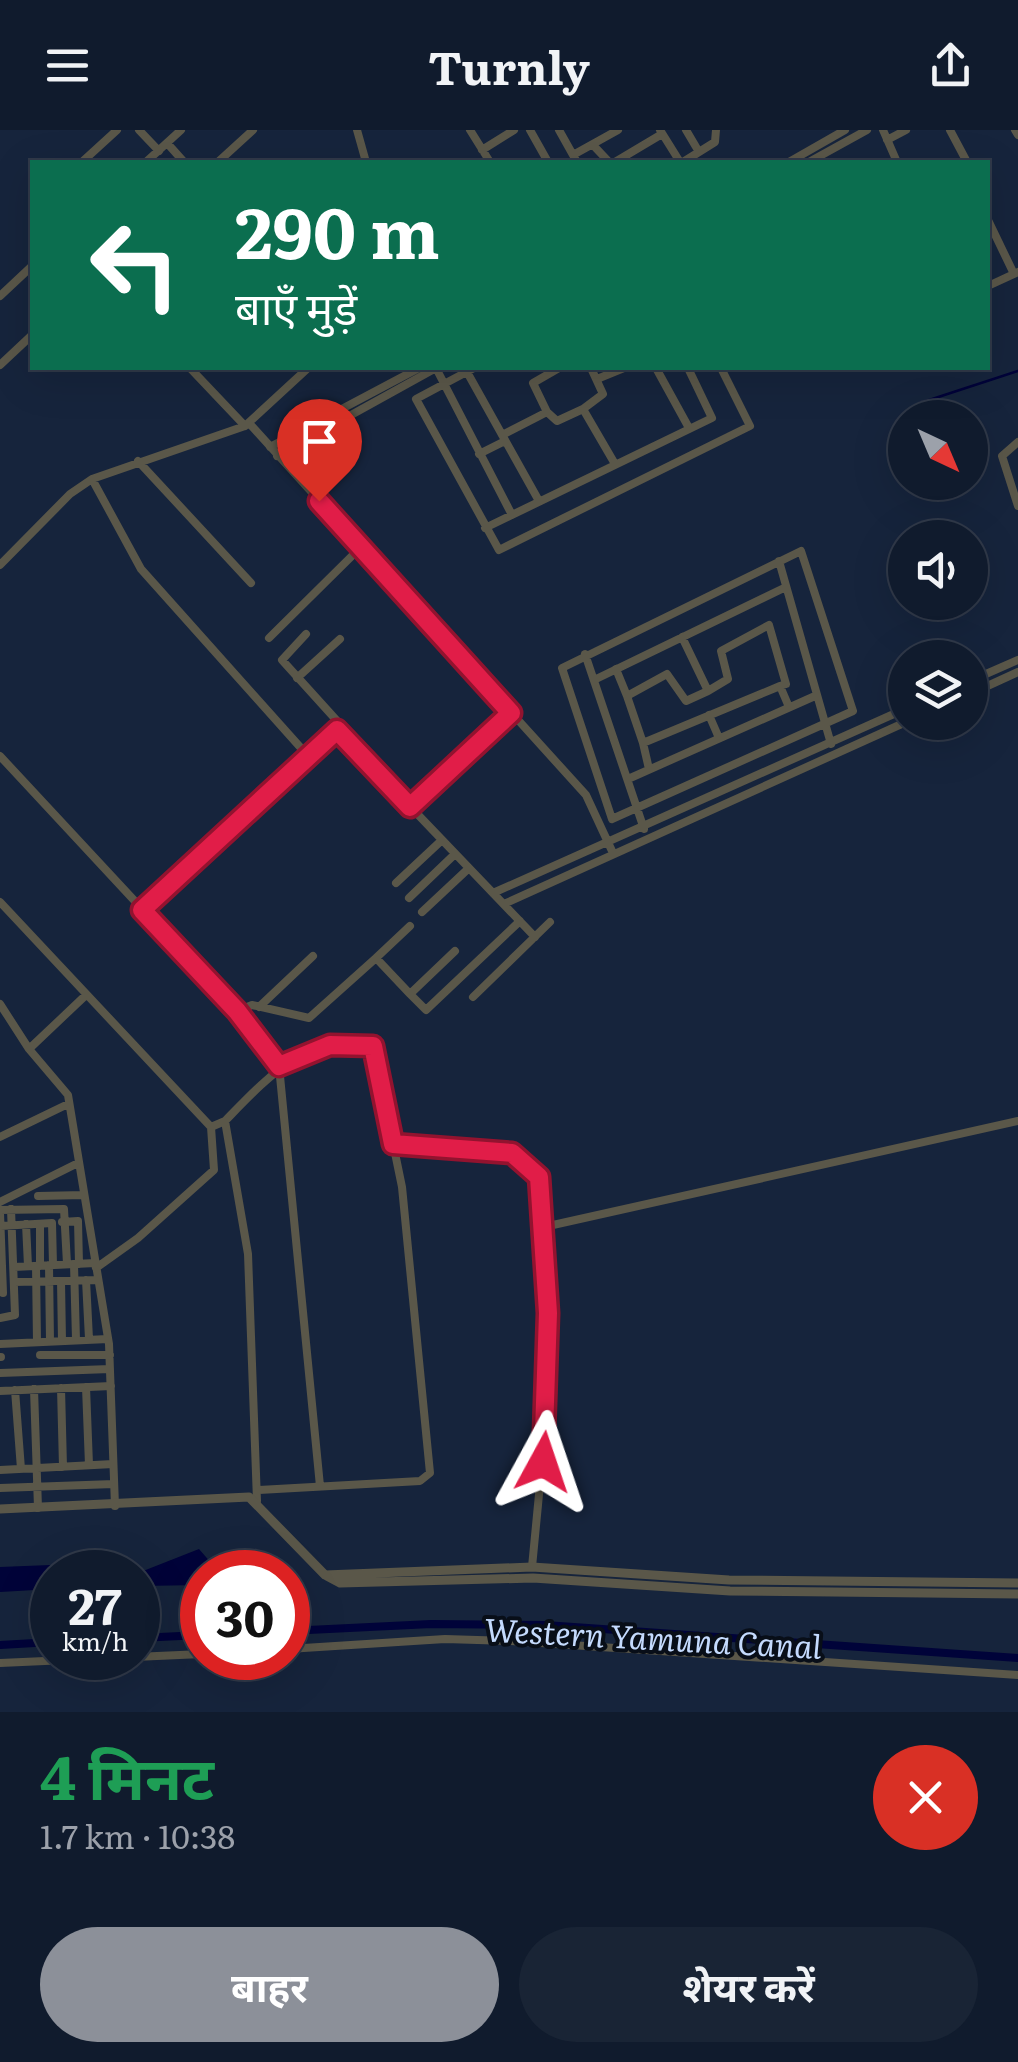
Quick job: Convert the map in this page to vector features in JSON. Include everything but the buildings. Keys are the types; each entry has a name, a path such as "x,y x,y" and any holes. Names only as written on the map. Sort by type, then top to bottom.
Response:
{"street":[{"path":"89,160 118,130"},
{"path":"139,130 158,151"},
{"path":"148,160 181,130"},
{"path":"230,159 253,130"},
{"path":"357,130 365,160"},
{"path":"470,130 489,160"},
{"path":"482,150 514,130"},
{"path":"530,130 547,160"},
{"path":"559,130 575,159 618,130"},
{"path":"686,130 699,152"},
{"path":"685,160 715,142 716,130"},
{"path":"883,130 896,160"},
{"path":"887,140 906,130"},
{"path":"950,130 966,160"},
{"path":"793,160 847,133 865,131"},
{"path":"615,160 661,132 680,160"},
{"path":"812,160 847,133"},
{"path":"167,143 182,160"},
{"path":"593,145 610,160"},
{"path":"990,224 1016,273 990,285"},
{"path":"0,296 30,268"},
{"path":"0,365 30,337"},
{"path":"192,370 270,447 586,795 612,852"},
{"path":"0,565 70,494 92,479 247,425 306,370"},
{"path":"270,447 416,370"},
{"path":"277,456 432,370"},
{"path":"437,370 512,514"},
{"path":"539,501 471,370 416,400 496,548 502,550 750,426 721,370"},
{"path":"552,370 533,385 557,422 603,394 592,370"},
{"path":"597,380 620,370"},
{"path":"657,370 688,428"},
{"path":"485,528 713,414 689,370"},
{"path":"583,409 615,464"},
{"path":"479,454 547,412"},
{"path":"1018,442 1002,456 1018,506"},
{"path":"138,461 251,583"},
{"path":"92,479 140,569 309,756"},
{"path":"269,638 361,547"},
{"path":"804,552 854,709 825,726 611,818 560,673 585,654 778,561 804,552"},
{"path":"778,561 834,754"},
{"path":"594,680 786,586"},
{"path":"627,696 667,674 686,701 708,691 728,679 721,651 770,625 788,706"},
{"path":"142,910 337,730 339,723 282,658 306,634"},
{"path":"682,637 708,691"},
{"path":"297,678 340,639"},
{"path":"585,654 646,837"},
{"path":"988,673 1018,660"},
{"path":"616,669 649,769"},
{"path":"988,686 1018,672"},
{"path":"643,743 708,714 810,677"},
{"path":"628,779 816,696"},
{"path":"410,807 511,713"},
{"path":"708,714 718,738"},
{"path":"493,893 888,717"},
{"path":"337,730 535,937"},
{"path":"504,904 888,730"},
{"path":"0,756 142,910 242,1009 279,1066 320,1486"},
{"path":"396,883 442,840"},
{"path":"409,898 455,854"},
{"path":"422,912 468,868"},
{"path":"0,902 211,1126 214,1170 138,1238 96,1266 14,1267"},
{"path":"376,958 426,1010 520,921"},
{"path":"473,996 550,922"},
{"path":"242,1009 258,1007 309,1018 410,926"},
{"path":"410,994 455,951"},
{"path":"258,1007 313,956"},
{"path":"28,1049 86,994"},
{"path":"0,1004 28,1049 67,1093 110,1354 115,1506"},
{"path":"211,1126 224,1121 279,1066 330,1045 372,1044 406,1216 430,1473 420,1481 259,1490"},
{"path":"0,1137 68,1104"},
{"path":"224,1121 248,1254 257,1501"},
{"path":"544,1228 1018,1121"},
{"path":"393,1144 515,1154 542,1182 547,1429 532,1567"},
{"path":"0,1202 78,1163"},
{"path":"38,1196 84,1195"},
{"path":"86,1208 0,1211 2,1293 36,1282 98,1280"},
{"path":"0,1318 14,1316 11,1209"},
{"path":"64,1209 73,1264 76,1340"},
{"path":"73,1264 78,1222"},
{"path":"1,1226 88,1222"},
{"path":"37,1342 36,1282 52,1223"},
{"path":"26,1224 50,1281 50,1341"},
{"path":"40,1224 41,1266"},
{"path":"86,1280 89,1340"},
{"path":"61,1281 62,1341"},
{"path":"0,1306 14,1305"},
{"path":"0,1344 108,1338"},
{"path":"40,1355 110,1354"},
{"path":"0,1373 110,1369"},
{"path":"0,1391 111,1386"},
{"path":"61,1388 63,1466"},
{"path":"86,1388 89,1465"},
{"path":"15,1390 21,1469"},
{"path":"34,1390 38,1508"},
{"path":"0,1470 113,1464"},
{"path":"0,1488 114,1484"},
{"path":"0,1509 249,1497 325,1575 340,1583 534,1578 730,1591 1018,1594"},
{"path":"325,1575 532,1567 729,1580 1018,1583"},
{"path":"310,1648 445,1639 511,1641 1018,1675"},
{"path":"0,1663 180,1655"}],"shaded area":[{"path":"180,1556 180,1585 160,1586 160,1564"},
{"path":"30,1566 30,1590 0,1592 0,1567"}],"waterway":[{"path":"929,400 1018,371"},
{"name":"Western Yamuna Canal","path":"310,1630 431,1624 545,1625 1018,1658"},
{"name":"Western Yamuna Canal","path":"160,1637 180,1636"},
{"name":"Western Yamuna Canal","path":"0,1645 30,1643"}],"route":[{"path":"319,501 511,713 410,807 337,730 142,910 237,1011 279,1066 330,1045 373,1046 393,1144 512,1153 537,1174 544,1197 548,1313 543,1462"}]}
